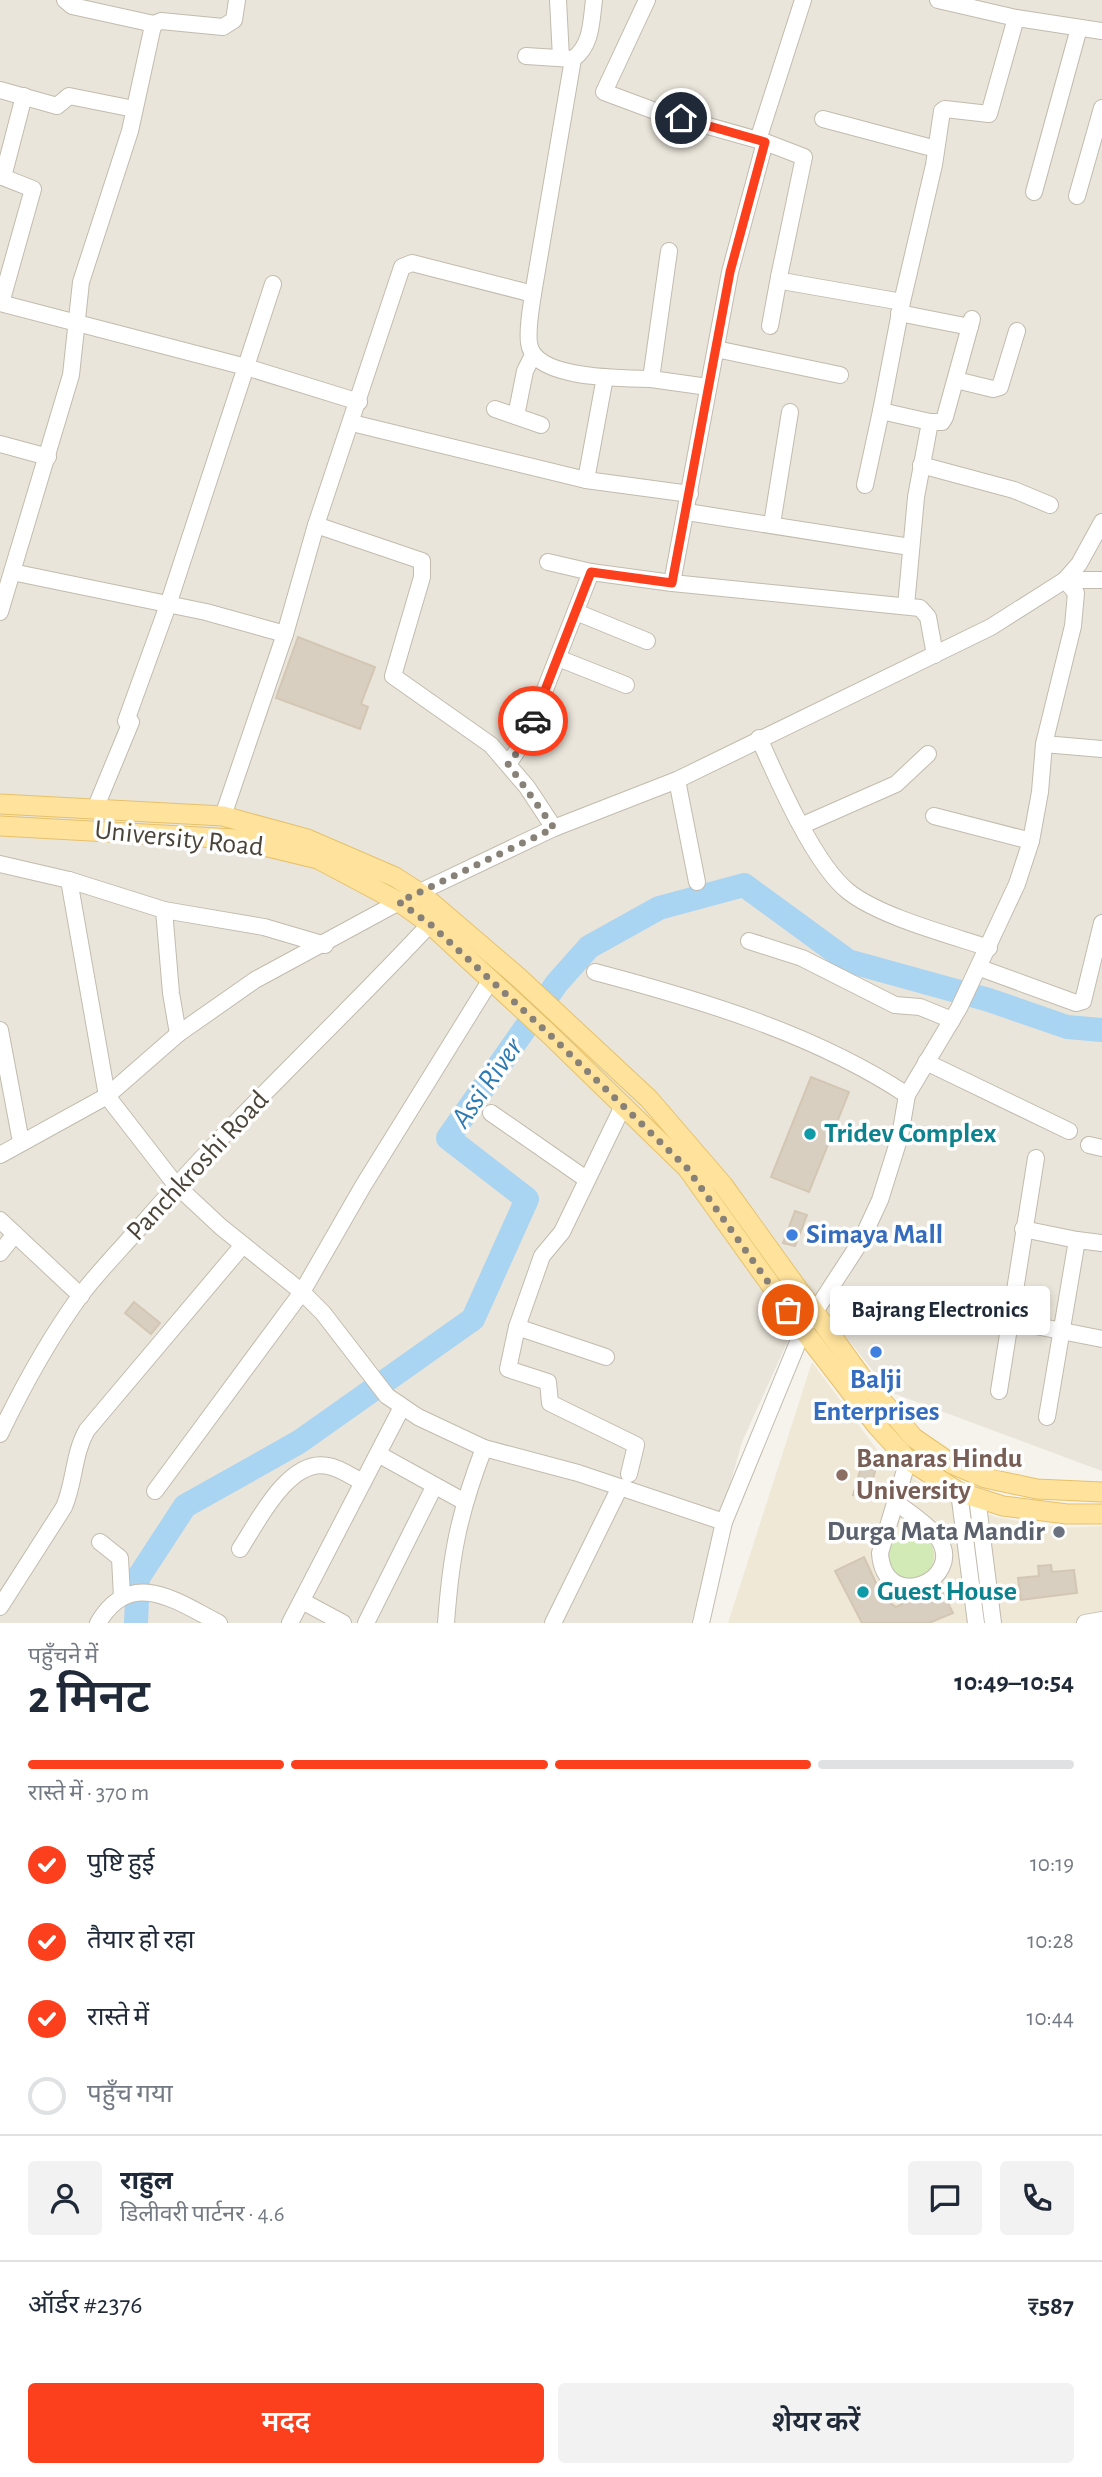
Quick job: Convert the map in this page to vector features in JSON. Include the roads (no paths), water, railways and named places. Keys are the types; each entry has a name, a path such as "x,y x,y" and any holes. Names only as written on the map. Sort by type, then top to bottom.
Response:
{"main road":[{"path":"0,804 223,816 271,828 343,852 420,893 517,976 649,1099 689,1143 816,1311 867,1385 898,1422 930,1451 985,1478 1037,1489 1102,1492"},
{"name":"University Road","path":"0,826 235,839 318,859 399,902 430,924 548,1033 687,1168 803,1330 877,1426 908,1460 968,1494 1003,1506 1054,1513 1102,1514"}],"street":[{"path":"65,0 72,6 155,24 168,21 223,27 234,20 237,0"},
{"path":"558,0 567,59 528,344 533,355 557,370 708,387"},
{"path":"526,56 567,59 585,47 594,0"},
{"path":"647,0 604,92 655,111 761,141 804,157 777,272 782,281 971,323 946,417 942,422 930,422 881,411"},
{"path":"672,583 730,272 761,141 803,0"},
{"path":"938,0 962,3 1016,18 1102,31"},
{"path":"864,485 936,149 940,116 945,109 989,114 1016,18"},
{"path":"0,612 71,375 81,282 134,109 155,24"},
{"path":"1034,192 1079,28"},
{"path":"0,90 60,106 69,96 134,109"},
{"path":"24,96 1,176 29,185 33,196 1,303 246,367 359,402"},
{"path":"1077,196 1102,108"},
{"path":"823,119 936,149"},
{"path":"651,379 669,251"},
{"path":"223,816 285,634 316,525 352,424 398,274 406,264 533,294"},
{"path":"769,326 779,277"},
{"path":"95,809 129,722 273,284"},
{"path":"956,380 993,389 1000,387 1017,331"},
{"path":"716,349 840,375"},
{"path":"516,416 525,371 533,355"},
{"path":"586,480 605,377"},
{"path":"495,409 541,425"},
{"path":"772,524 790,412"},
{"path":"906,606 909,547 930,422"},
{"path":"352,424 586,480 690,494"},
{"path":"0,444 48,457"},
{"path":"921,465 1014,490 1050,505"},
{"path":"687,512 909,547"},
{"path":"0,1155 107,1096 178,1034 255,980 325,945 399,902 497,853 677,780 935,655 1024,608 1065,580 1079,564 1102,522"},
{"path":"316,525 422,561 422,577 393,676 491,745 554,828"},
{"path":"548,562 591,572 672,583 906,606 926,612 935,655"},
{"path":"12,572 168,604 285,634"},
{"path":"508,764 526,738 591,572"},
{"path":"1065,580 1102,580"},
{"path":"701,1623 724,1522 803,1330 861,1241 880,1200 900,1136 907,1095 956,1014 989,948 1031,841 1041,792 1044,744 1076,609 1076,593 1065,580"},
{"path":"576,612 647,641"},
{"path":"558,658 626,685"},
{"path":"760,738 803,825 831,874 849,892 878,907 989,948"},
{"path":"1044,744 1102,748"},
{"path":"803,825 896,784 928,754"},
{"path":"677,780 696,882"},
{"path":"934,816 1031,841"},
{"path":"0,864 69,880 164,910 264,927 325,945"},
{"path":"69,880 107,1096 176,1185 243,1245 302,1292 323,1313 387,1396 402,1407 484,1448 625,1480 724,1522"},
{"path":"164,910 171,993 178,1034"},
{"path":"976,974 1076,1003 1087,996 1099,951 1102,923"},
{"name":"Panchkroshi Road","path":"0,1434 32,1371 81,1296 176,1185 254,1103 342,1018 430,924"},
{"path":"749,941 802,958 895,1005 956,1014"},
{"path":"596,972 691,998 755,1021 878,1075 907,1095"},
{"path":"155,1491 302,1292 363,1186 490,981"},
{"path":"0,1030 21,1142"},
{"path":"926,1062 1069,1131"},
{"path":"553,1623 625,1480 636,1445 550,1404 548,1382 508,1369 517,1327 542,1256 562,1233 623,1106"},
{"path":"491,1113 586,1179"},
{"path":"999,1391 1036,1158"},
{"path":"0,1220 81,1296"},
{"path":"1023,1228 1102,1243"},
{"path":"0,1253 15,1234"},
{"path":"1046,1417 1077,1240"},
{"path":"0,1607 64,1507 71,1491 76,1453 87,1430 243,1245"},
{"path":"1011,1321 1102,1339"},
{"path":"517,1327 606,1357"},
{"path":"290,1623 402,1407"},
{"path":"446,1623 456,1532 463,1502 484,1448"},
{"path":"378,1454 463,1502"},
{"path":"896,1502 930,1531 942,1548 941,1567 936,1576 919,1586 900,1585 885,1573 880,1553 908,1460"},
{"path":"240,1549 276,1493 295,1475 310,1468 330,1466 363,1482"},
{"path":"366,1623 434,1487"},
{"path":"968,1494 976,1623"},
{"path":"968,1494 993,1623"},
{"path":"100,1542 120,1558 124,1596"},
{"path":"97,1623 111,1603 124,1596 148,1591 161,1594 219,1623"},
{"path":"302,1601 343,1623"},
{"path":"1084,1623 1102,1620"}],"waterway":[{"name":"Assi River","path":"136,1623 138,1578 185,1506 299,1442 473,1319 527,1199 448,1138 557,983 589,947 659,908 744,885 848,961 989,1000 1067,1027 1102,1030"}],"place":[{"name":"Tridev Complex","path":"810,1134"},
{"name":"Simaya Mall","path":"792,1235"},
{"name":"Bajrang Electronics","path":"788,1310"},
{"name":"Balji Enterprises","path":"876,1352"},
{"name":"Banaras Hindu University","path":"842,1475"},
{"name":"Durga Mata Mandir","path":"1059,1532"},
{"name":"Guest House","path":"863,1592"}]}
